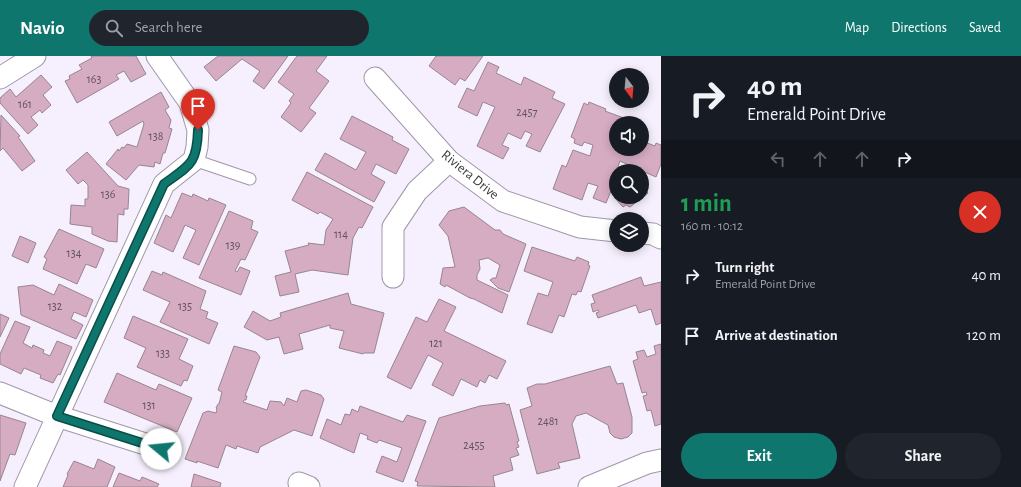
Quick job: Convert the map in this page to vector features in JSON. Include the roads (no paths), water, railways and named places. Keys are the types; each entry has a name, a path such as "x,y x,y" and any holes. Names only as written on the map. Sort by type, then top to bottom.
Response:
{"street":[{"path":"0,78 35,56"},
{"path":"25,487 164,184 194,160 197,147 198,130 190,103 156,56"},
{"name":"Riviera Drive","path":"375,78 450,161 502,201 580,227 609,230"},
{"path":"393,277 393,227 417,191 450,161"},
{"path":"649,234 661,238"},
{"path":"0,393 57,416 161,449"},
{"path":"589,487 661,460"}],"lane":[{"path":"194,160 250,179"}]}
